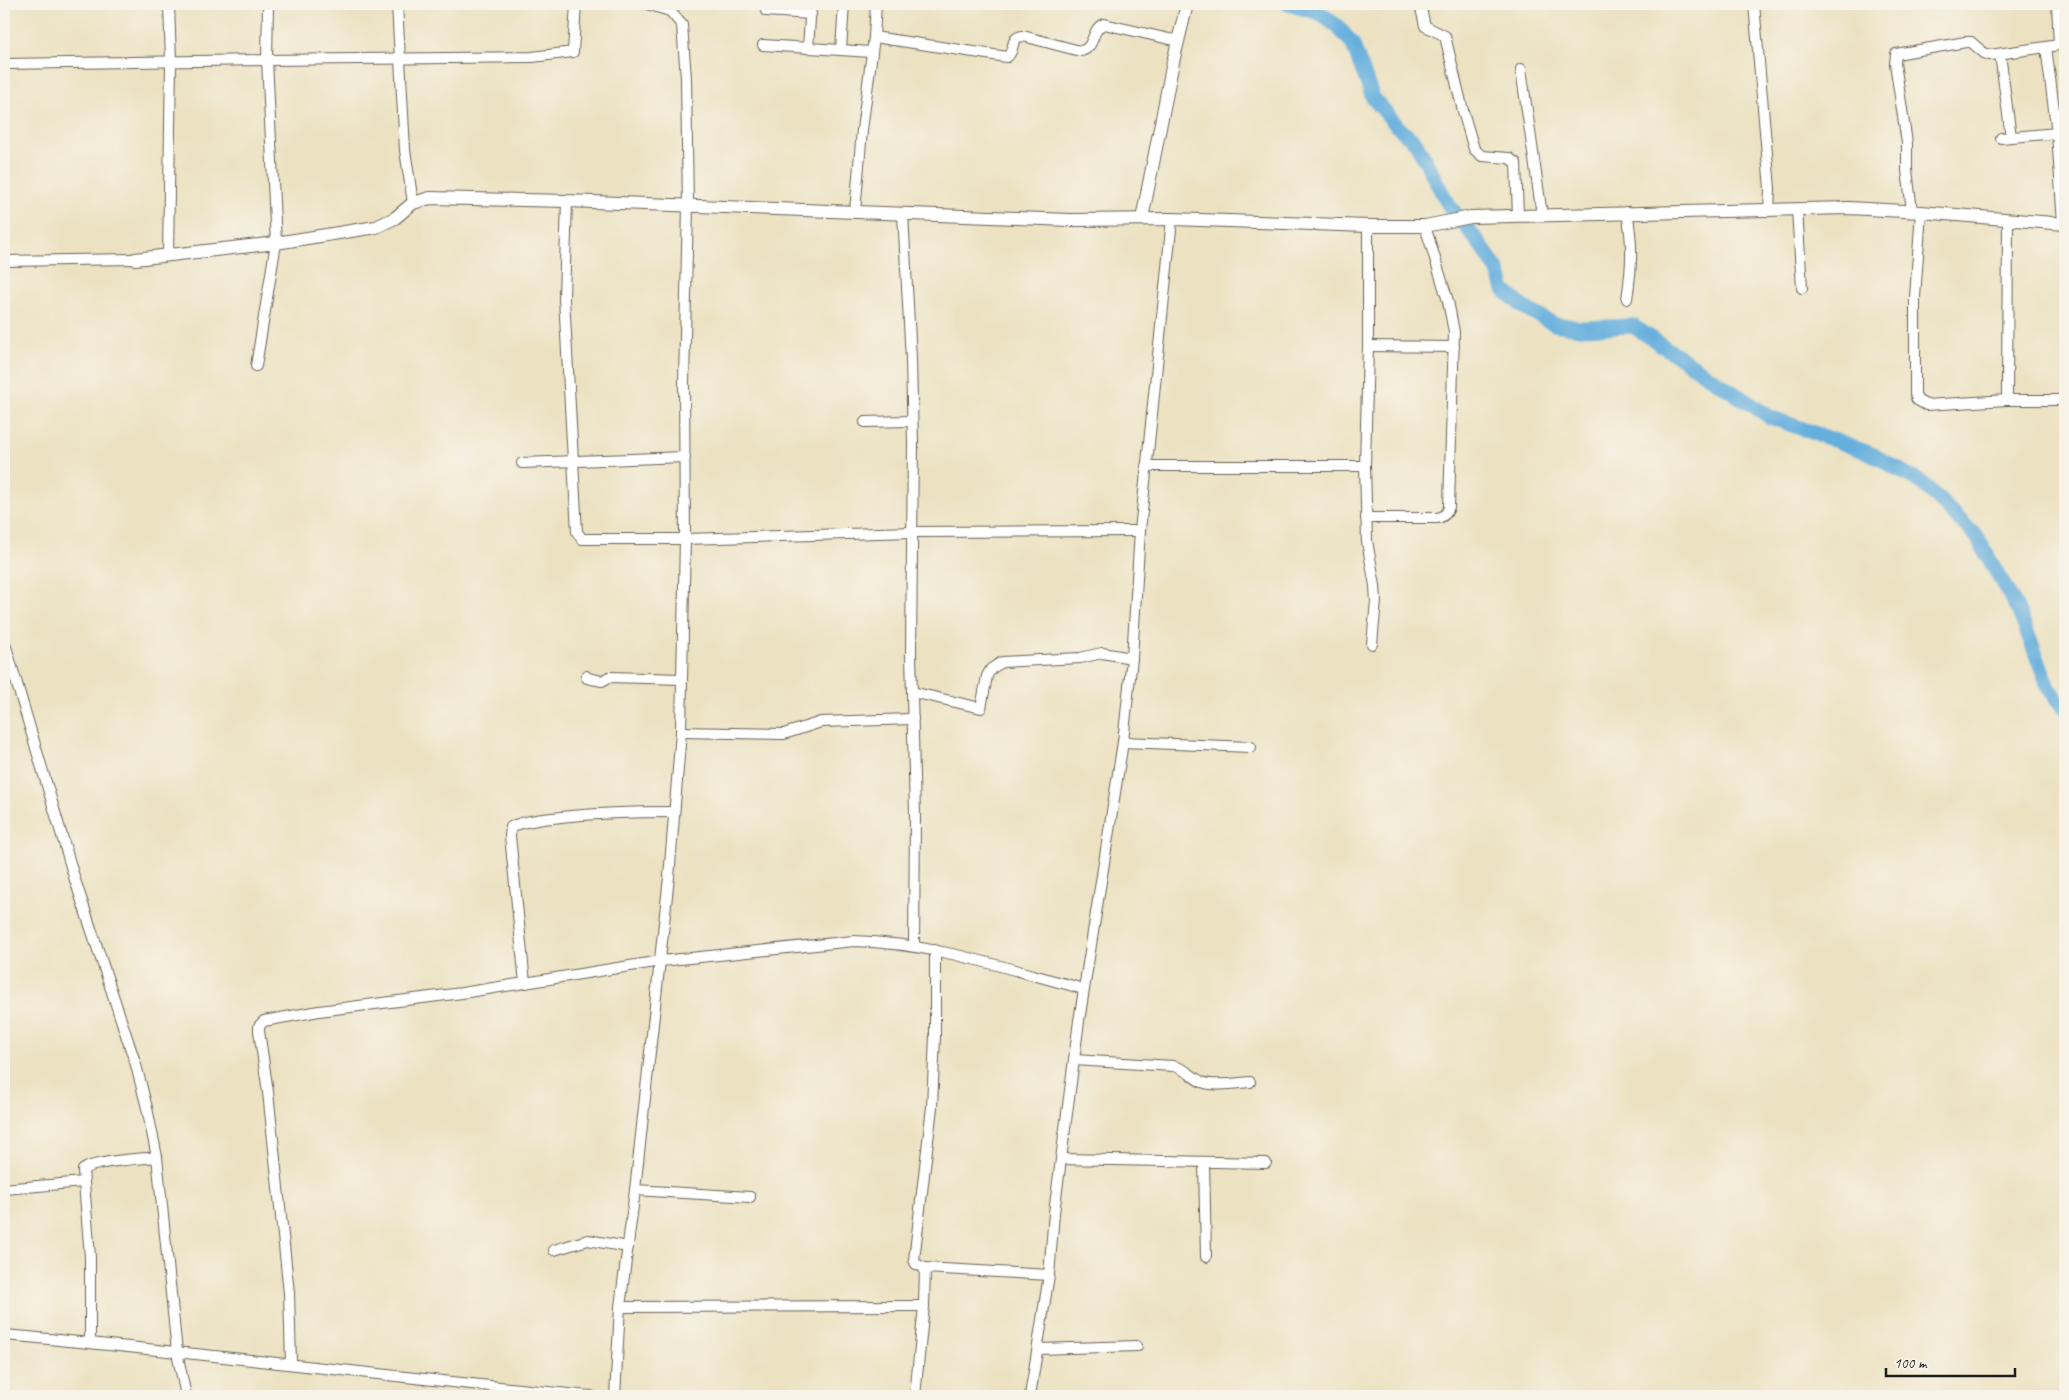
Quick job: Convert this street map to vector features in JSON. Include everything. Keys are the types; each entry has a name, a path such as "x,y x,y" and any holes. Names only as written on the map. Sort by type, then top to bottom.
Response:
{"street":[{"path":"168,256 171,61 169,4"},
{"path":"256,366 276,243 266,60 268,4"},
{"path":"396,4 405,150 413,203"},
{"path":"4,64 532,57 566,54 573,52 575,44 576,4"},
{"path":"615,1396 620,1307 636,1190 661,961 681,732 688,206 686,78 682,24 670,11 647,4"},
{"path":"841,50 844,4"},
{"path":"855,212 876,4"},
{"path":"1142,218 1187,4"},
{"path":"1420,4 1425,26 1445,36 1474,149 1482,156 1509,158 1516,163 1518,215"},
{"path":"1754,4 1770,189 1769,210"},
{"path":"2057,4 2062,44 1990,55 1984,53 1971,42 1896,54 1895,63 1907,143 1907,170 1916,211 1915,394 1917,400 1926,405 2007,400 2065,400"},
{"path":"766,11 811,9 808,48"},
{"path":"874,37 1007,57 1011,52 1014,38 1017,36 1080,51 1085,50 1089,46 1098,27 1104,24 1178,41"},
{"path":"763,45 871,52"},
{"path":"4,260 152,258 276,243 376,227 395,218 413,203 430,198 567,201 1070,220 1142,218 1368,226 1426,226 1471,217 1518,215 1849,208 1916,211 2064,224 2057,133 2046,47"},
{"path":"2000,54 2006,138 2057,133"},
{"path":"1522,69 1542,215"},
{"path":"567,201 564,298 577,532 582,539 685,539 912,532 1140,532"},
{"path":"1797,210 1802,288"},
{"path":"1627,298 1632,269 1632,240 1628,212"},
{"path":"903,214 911,359 912,421 914,946"},
{"path":"1030,1396 1039,1349 1049,1275 1061,1159 1084,990 1124,742 1146,466 1172,219"},
{"path":"2007,400 2008,219"},
{"path":"1368,226 1365,466 1367,541 1375,586 1372,644"},
{"path":"1366,518 1437,518 1443,517 1448,513 1454,347 1453,325 1426,226"},
{"path":"1368,346 1454,347"},
{"path":"865,422 912,421"},
{"path":"522,462 685,458"},
{"path":"1146,466 1365,466"},
{"path":"4,640 75,880 136,1066 147,1108 157,1157 177,1352 186,1396"},
{"path":"912,692 981,708 987,676 991,669 1002,662 1080,658 1102,653 1132,658"},
{"path":"586,676 587,678 602,681 609,677 682,679"},
{"path":"681,732 784,734 821,722 913,720"},
{"path":"1124,742 1251,748"},
{"path":"525,983 510,836 511,827 545,819 590,814 674,812"},
{"path":"291,1363 289,1293 259,1026 264,1021 661,961 854,941 914,946 934,950 1084,990"},
{"path":"934,950 935,1036 933,1099 914,1255 916,1264 925,1268 1049,1275"},
{"path":"1074,1060 1174,1066 1182,1068 1197,1080 1209,1084 1250,1082"},
{"path":"90,1342 90,1257 82,1172 85,1167 157,1157"},
{"path":"1061,1159 1266,1163"},
{"path":"1204,1162 1206,1257"},
{"path":"4,1188 83,1182"},
{"path":"636,1190 750,1197"},
{"path":"554,1250 588,1240 628,1247"},
{"path":"915,1396 924,1306 925,1268"},
{"path":"620,1307 924,1306"},
{"path":"4,1335 90,1342 291,1363 491,1387 591,1396"},
{"path":"1039,1349 1137,1346"}],"waterway":[{"path":"1288,4 1320,13 1337,26 1352,43 1373,98 1398,127 1416,143 1448,204 1482,247 1498,271 1504,290 1523,307 1554,324 1580,328 1633,326 1770,417 1872,454 1922,483 1977,537 2019,612 2050,690 2065,708"}]}
